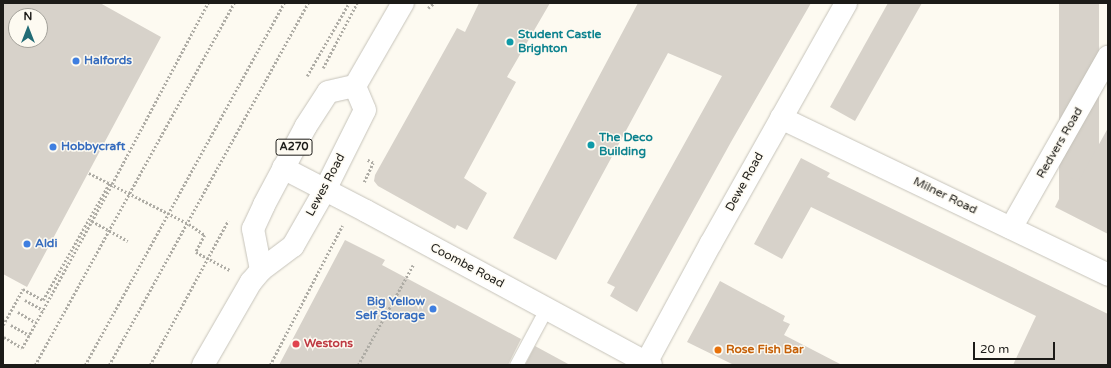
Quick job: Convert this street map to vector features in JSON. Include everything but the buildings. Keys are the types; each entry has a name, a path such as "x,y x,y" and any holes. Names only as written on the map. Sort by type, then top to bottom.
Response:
{"street":[{"path":"355,86 403,3"},
{"name":"Dewe Road","path":"649,364 846,3"},
{"name":"Redvers Road","path":"1011,228 1108,57"},
{"name":"A270","path":"256,276 253,229 283,168 306,126 328,92 355,86"},
{"name":"Lewes Road","path":"203,365 256,276 293,246 325,190 364,110 355,86"},
{"name":"Milner Road","path":"782,118 1108,275"},
{"name":"Coombe Road","path":"283,168 649,364"}],"lane":[{"path":"516,365 546,309"}],"path":[{"path":"4,337 22,348 92,221 208,3"},
{"path":"35,365 234,3"},
{"path":"85,365 284,3"},
{"path":"109,365 188,225 308,3"},
{"path":"89,173 111,183 205,235 196,252 256,276"},
{"path":"3,325 23,289 43,300 111,183"},
{"path":"92,221 128,241"},
{"path":"358,365 424,243"},
{"path":"25,300 43,310"},
{"path":"18,312 36,322"},
{"path":"11,325 29,335"}],"place":[{"name":"Student Castle Brighton","path":"510,42"},
{"name":"Halfords","path":"76,61"},
{"name":"The Deco Building","path":"591,145"},
{"name":"Hobbycraft","path":"53,147"},
{"name":"Aldi","path":"27,244"},
{"name":"Big Yellow Self Storage","path":"433,309"},
{"name":"Westons","path":"296,344"},
{"name":"Rose Fish Bar","path":"718,350"}]}
